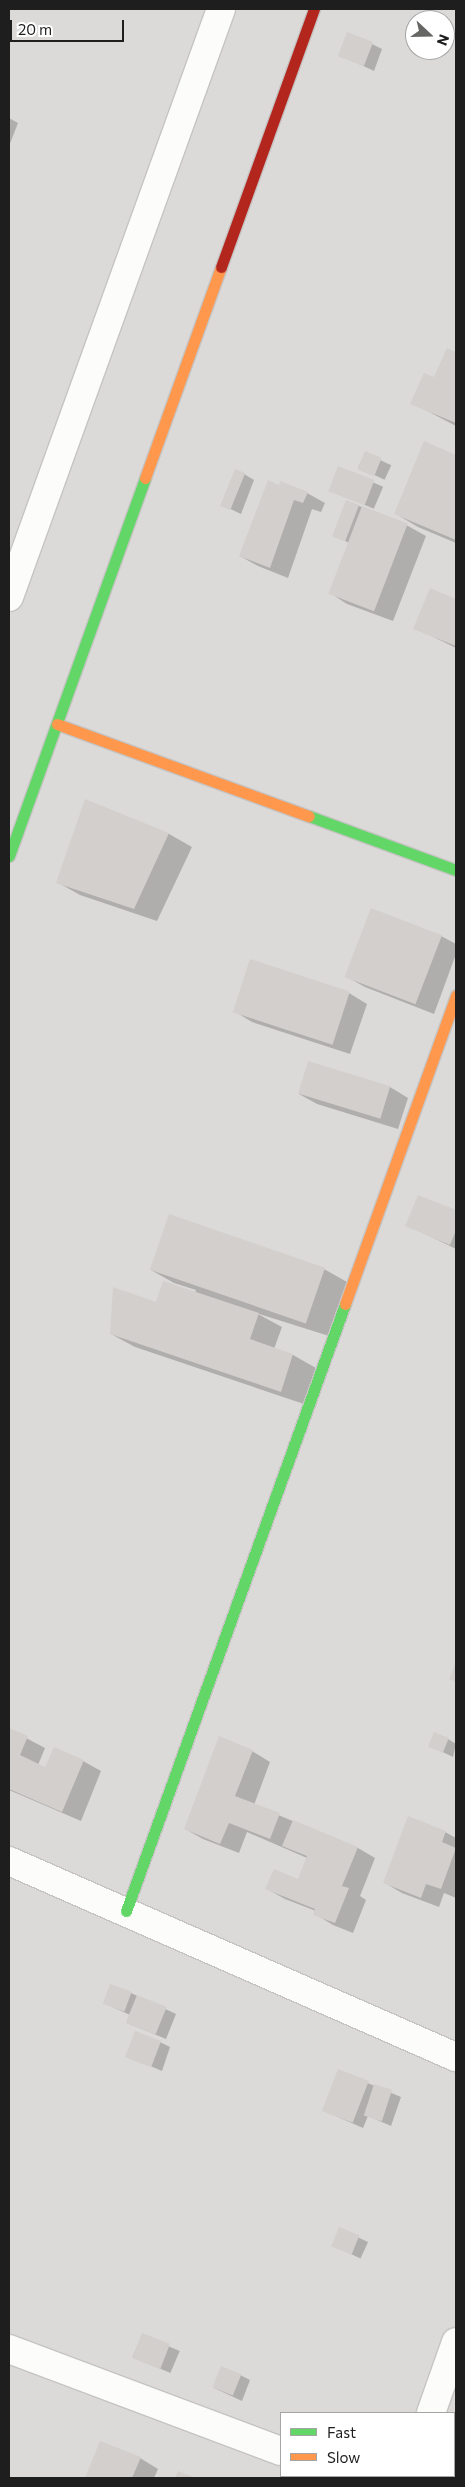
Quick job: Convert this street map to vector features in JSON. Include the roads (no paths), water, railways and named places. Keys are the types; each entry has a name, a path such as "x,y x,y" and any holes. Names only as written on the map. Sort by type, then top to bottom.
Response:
{"street":[{"path":"9,596 221,9"},
{"path":"9,856 314,9"},
{"path":"57,724 456,870"},
{"path":"126,1911 456,995"},
{"path":"9,1861 456,2057"},
{"path":"431,2412 456,2342"},
{"path":"9,2349 280,2451"}]}
